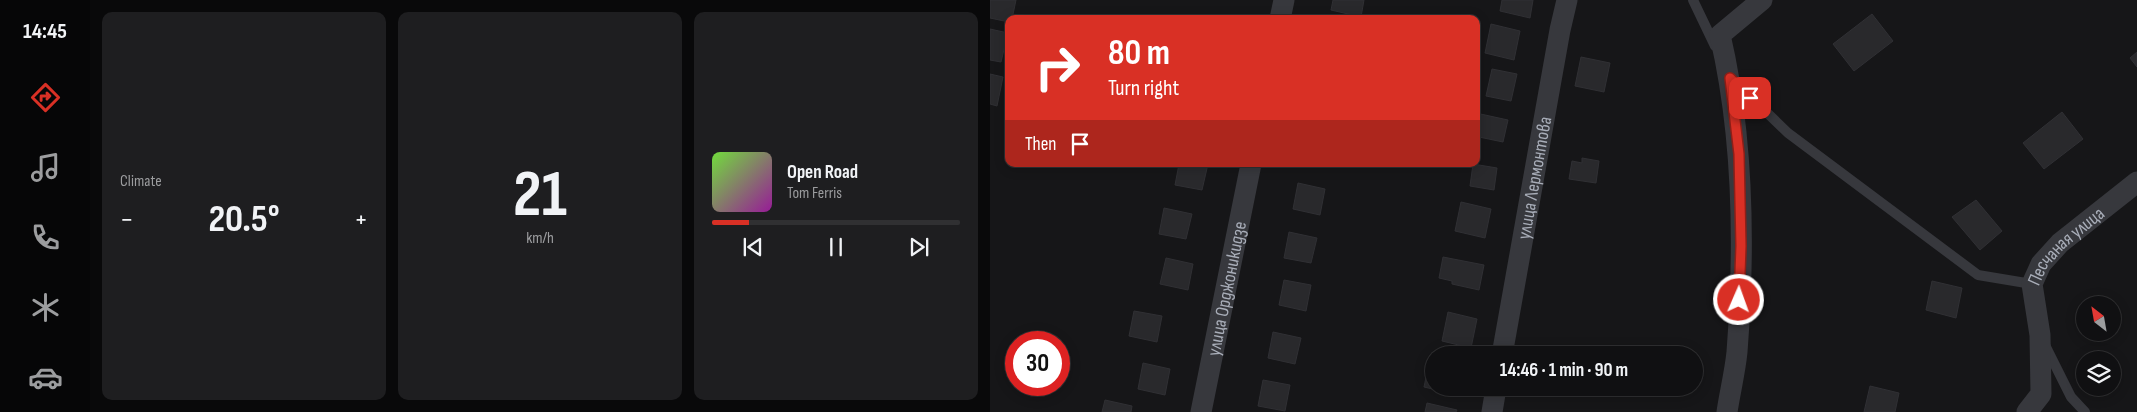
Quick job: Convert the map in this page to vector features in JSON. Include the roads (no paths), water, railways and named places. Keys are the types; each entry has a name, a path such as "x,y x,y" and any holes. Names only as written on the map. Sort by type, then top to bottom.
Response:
{"street":[{"path":"1281,15 1284,0"},
{"name":"улица Лермонтова","path":"1504,346 1560,30 1568,0"},
{"path":"1727,412 1737,354 1741,246 1739,154 1730,78 1720,35 1762,0"},
{"name":"улица Орджоникидзе","path":"1201,412 1250,167"},
{"name":"Песчаная улица","path":"2027,412 2042,394 2040,335 2032,284 2041,264 2060,244 2137,182"},
{"path":"1492,412 1495,396"}],"lane":[{"path":"1693,0 1730,78 1788,133 1978,275 2032,284 2041,336 2071,397 2085,412"}]}
